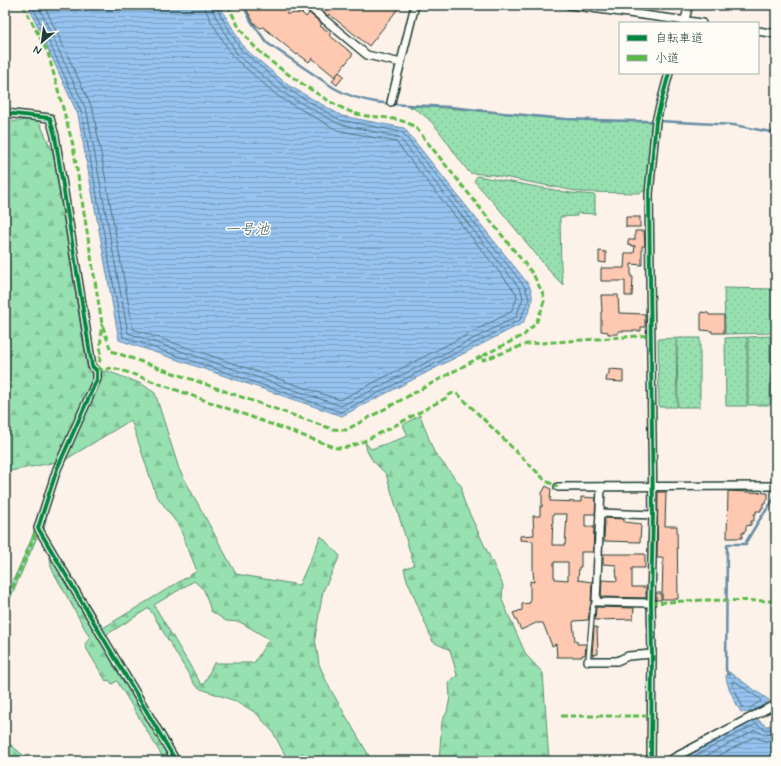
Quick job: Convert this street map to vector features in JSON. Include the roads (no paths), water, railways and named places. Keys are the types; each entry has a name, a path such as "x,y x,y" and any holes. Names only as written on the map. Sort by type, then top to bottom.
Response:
{"street":[{"path":"307,5 367,55 397,62"},
{"path":"391,102 415,5"},
{"path":"569,5 684,22 688,5"},
{"path":"759,31 776,34"},
{"path":"651,761 651,603 653,515 649,194 656,121 670,74"},
{"path":"5,113 50,118 55,136 92,366 97,371 97,379 58,469 38,528 176,761"},
{"path":"558,487 776,486"},
{"path":"601,487 596,602 651,603"},
{"path":"600,513 653,515"},
{"path":"588,661 617,661 628,656 652,654"},
{"path":"668,761 776,704"}],"lane":[{"path":"588,661 593,605 596,602"}],"water":[{"name":"一号池","path":"28,5 219,5 244,48 288,85 342,116 404,128 529,285 532,300 530,309 523,323 342,416 119,340 78,115"},
{"path":"729,672 769,700 764,705 749,712 741,712 727,683 726,674"},
{"path":"757,719 766,726 776,724 776,761 676,761"}],"waterway":[{"path":"243,5 251,21 267,43 334,88 361,99 390,104 450,107 566,119 651,121"},
{"path":"659,121 734,125 776,133"},
{"path":"746,542 776,496"},
{"path":"729,675 726,670 727,546 728,544 746,544"}]}
